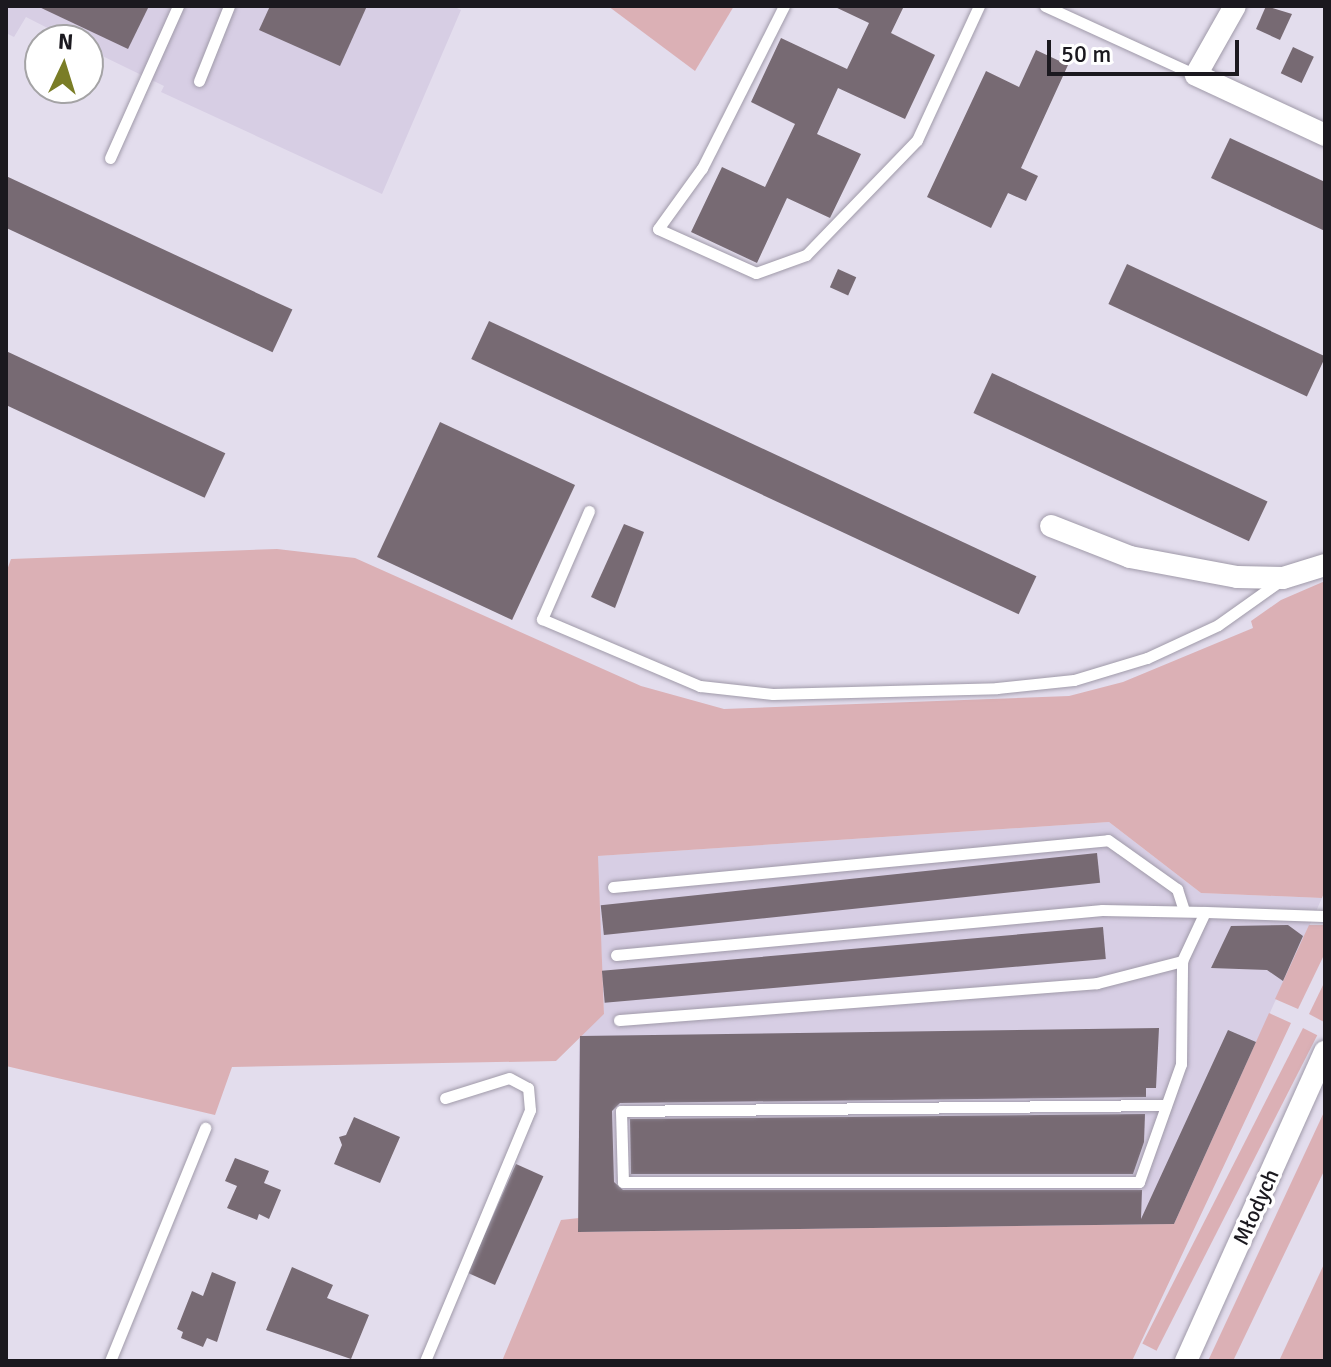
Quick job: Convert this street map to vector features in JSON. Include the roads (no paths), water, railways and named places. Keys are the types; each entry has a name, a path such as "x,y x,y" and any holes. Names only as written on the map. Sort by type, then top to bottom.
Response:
{"street":[{"path":"1235,6 1196,75 1325,135"},
{"path":"1051,526 1171,566 1283,578 1325,565"},
{"name":"Młodych","path":"1186,1361 1325,1052"}],"lane":[{"path":"110,158 178,6"},
{"path":"199,81 229,6"},
{"path":"784,6 702,168 658,229 756,273 806,255 917,140 979,6"},
{"path":"1045,6 1196,75"},
{"path":"589,511 542,619 700,686 773,694 997,688 1074,680 1147,658 1218,625 1283,578"},
{"path":"613,887 1108,840 1177,889 1183,908"},
{"path":"616,955 1102,910 1183,908 1205,912 1325,916"},
{"path":"1166,1105 621,1111 623,1182 1139,1182 1181,1064 1182,961 1205,912"},
{"path":"619,1020 1097,983 1182,961"},
{"path":"425,1361 530,1110 528,1088 509,1078 445,1098"},
{"path":"110,1361 205,1128"}]}
